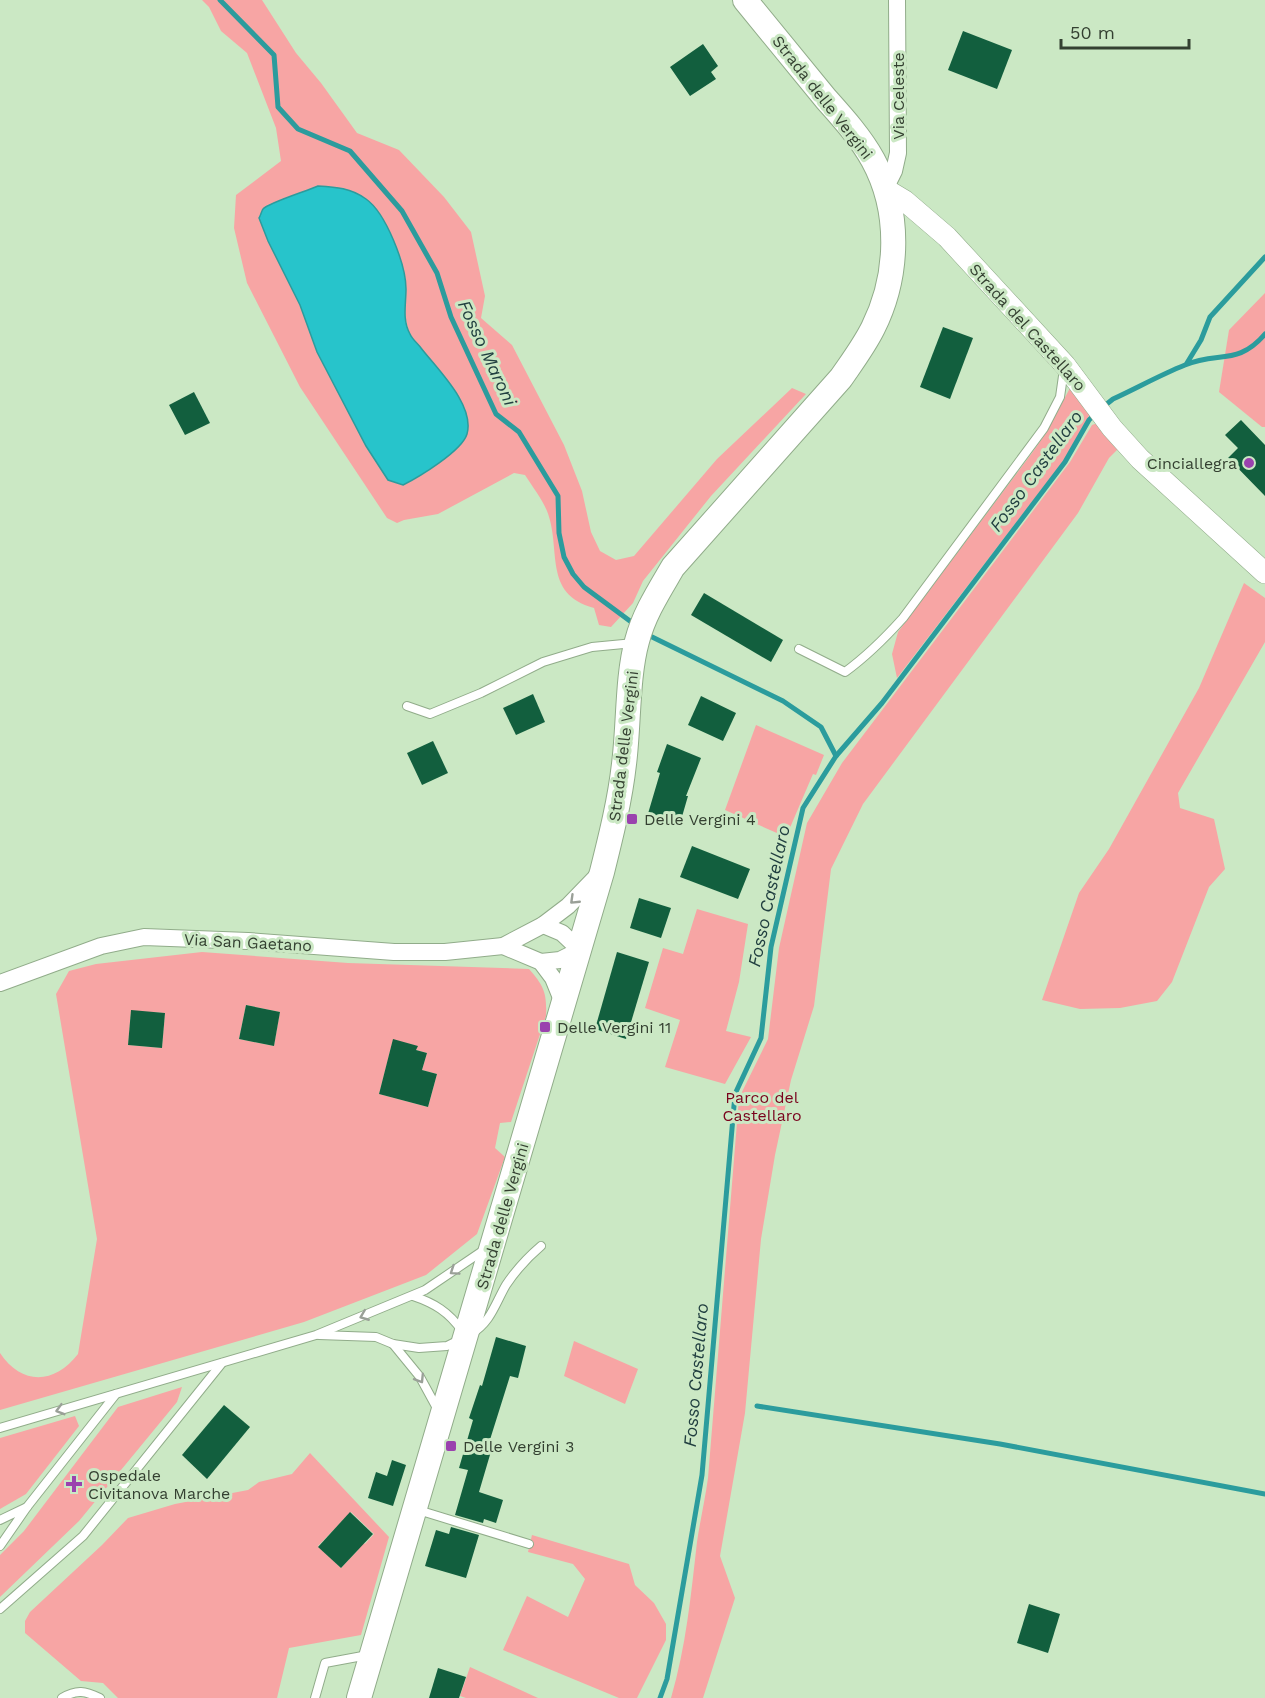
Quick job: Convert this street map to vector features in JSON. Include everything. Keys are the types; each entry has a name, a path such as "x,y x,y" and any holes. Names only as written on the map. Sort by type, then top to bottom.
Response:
{"main road":[{"name":"Strada delle Vergini","path":"359,1698 602,872 616,815 624,765 636,642 651,602 673,567 841,378 874,327 890,271 893,246 892,213 873,159 745,0"}],"street":[{"name":"Via Celeste","path":"885,189 894,171 898,153 897,0"},
{"name":"Strada del Castellaro","path":"885,189 919,212 947,237 1065,365 1106,420 1140,459 1265,573"},
{"name":"Via San Gaetano","path":"0,983 101,946 144,937 248,941 394,952 445,952 503,946 543,925 568,906 602,872"},
{"path":"541,962 560,960 580,950 562,933 543,925"},
{"name":"Via San Gaetano","path":"503,946 541,962"},
{"path":"541,962 553,978 564,1005"}],"lane":[{"path":"799,649 845,672 862,660 884,639 903,618 1044,428 1060,396 1065,365"},
{"path":"407,706 430,714 482,693 543,662 592,647 636,642"},
{"path":"0,1428 316,1335 412,1296 437,1282 494,1242"},
{"path":"316,1335 376,1337 393,1344 419,1348 447,1346 466,1337 488,1321 506,1285 517,1270 541,1246"},
{"path":"412,1296 441,1307 451,1315 466,1337"},
{"path":"393,1344 420,1377 442,1418"},
{"path":"0,1609 84,1536 222,1363"},
{"path":"0,1546 27,1507 116,1394"},
{"path":"0,1520 27,1507"},
{"path":"415,1509 529,1544"},
{"path":"315,1698 325,1663 372,1654"},
{"path":"62,1698 76,1691 86,1692 100,1698"}],"green space":[{"path":"202,0 262,0 296,53 357,133 399,150 444,197 471,232 485,296 481,318 512,345 564,445 582,491 591,532 600,551 616,560 634,556 717,459 792,388 806,394 711,496 643,581 633,603 611,627 599,625 594,608 578,601 567,592 560,581 547,511 525,475 514,473 438,514 397,523 387,518 300,387 247,283 234,228 236,195 281,161 276,128 247,53 221,31 209,7","holes":["318,186 406,288 404,310 409,334 449,382 456,448 427,472 403,485 388,480 366,446 317,352 300,305 287,279 299,195"]},
{"path":"1265,293 1265,427 1262,427 1219,392 1229,330"},
{"path":"1070,388 1090,414 1064,460 897,678 892,654 898,632 1032,453 1046,433"},
{"name":"Parco del Castellaro","path":"1106,420 1127,444 1109,458 1078,513 863,804 831,869 814,1006 791,1080 775,1155 761,1239 745,1413 720,1556 735,1598 703,1698 671,1698 684,1640 708,1478 739,1098 768,1039 779,948 807,823 842,763 1070,462 1092,425"},
{"path":"1244,583 1265,598 1265,642 1178,793 1180,808 1214,819 1225,869 1209,887 1172,982 1157,1001 1120,1008 1080,1009 1042,1000 1079,893 1109,849 1199,688"},
{"path":"756,725 824,755 816,775 813,774 786,837 725,810"},
{"path":"697,909 748,924 739,982 726,1031 751,1037 725,1084 665,1067 680,1020 645,1008 663,948 683,954"},
{"path":"202,952 348,963 529,969 544,990 546,1016 511,1122 500,1123 495,1148 505,1157 477,1234 426,1275 304,1322 0,1410 0,1353 18,1371 28,1376 39,1377 49,1376 59,1371 78,1354 97,1239 56,994 69,971 96,964","holes":["246,1005 280,1012 274,1046 239,1039","131,1011 165,1013 162,1048 128,1045","393,1040 417,1046 416,1050 427,1053 422,1070 437,1074 428,1107 379,1094"]},
{"path":"574,1341 638,1369 625,1404 564,1376"},
{"path":"182,1387 177,1402 79,1521 0,1597 0,1555 24,1531 118,1407"},
{"path":"75,1416 79,1426 26,1494 0,1509 0,1438"},
{"path":"310,1453 389,1537 361,1635 289,1648 277,1698 118,1698 103,1683 81,1681 25,1633 25,1621 30,1612 128,1518 175,1504 248,1490 259,1482 292,1474","holes":["351,1512 374,1534 365,1544 350,1529 358,1550 341,1568 318,1546"]},
{"path":"532,1535 629,1564 635,1585 654,1603 666,1624 666,1640 637,1698 619,1698 503,1650 527,1596 568,1617 585,1579 573,1564 528,1552"},
{"path":"470,1667 538,1698 466,1698 460,1696"}],"water":[{"path":"318,186 355,192 366,199 381,216 394,240 403,267 406,289 405,318 408,329 412,338 453,388 466,411 467,434 463,441 439,463 403,485 388,480 366,446 317,352 300,305 259,218 266,206"}],"building":[{"path":"963,31 1012,50 997,89 948,70"},
{"path":"703,44 718,66 711,72 716,79 690,96 670,67"},
{"path":"943,327 973,338 950,399 920,387"},
{"path":"194,392 210,423 185,435 169,405"},
{"path":"1241,420 1265,445 1265,496 1228,458 1238,448 1225,435"},
{"path":"704,593 783,640 771,662 691,615"},
{"path":"533,694 545,722 516,735 503,708"},
{"path":"701,696 736,713 723,741 688,725"},
{"path":"433,741 448,773 422,785 407,753"},
{"path":"667,744 701,758 686,796 688,796 679,827 647,817 660,773 657,772"},
{"path":"692,846 750,869 738,899 680,877"},
{"path":"639,898 671,908 661,938 630,928"},
{"path":"617,952 649,962 626,1039 595,1029"},
{"path":"246,1005 280,1012 274,1046 239,1039"},
{"path":"131,1010 165,1013 162,1048 128,1045"},
{"path":"393,1039 418,1046 416,1050 427,1053 422,1070 437,1074 428,1107 379,1094"},
{"path":"496,1337 526,1346 518,1378 510,1376 488,1446 492,1448 479,1492 503,1500 496,1523 484,1519 483,1523 455,1515 468,1470 459,1468 473,1420 469,1418 480,1385 482,1386"},
{"path":"224,1405 250,1427 207,1479 182,1455"},
{"path":"392,1460 406,1465 393,1506 368,1498 376,1472 387,1476"},
{"path":"350,1512 373,1534 341,1568 318,1547"},
{"path":"451,1527 479,1535 466,1578 425,1566 436,1530 449,1534"},
{"path":"1029,1604 1060,1614 1048,1653 1017,1643"},
{"path":"438,1668 466,1677 459,1698 429,1698"}],"waterway":[{"name":"Fosso Maroni","path":"220,0 274,55 278,107 298,129 350,151 402,211 437,273 451,317 496,414 519,432 558,496 559,533 564,557 573,574 584,587 634,624"},
{"path":"1187,363 1201,340 1210,317 1265,257"},
{"name":"Fosso Castellaro","path":"1103,407 1113,399 1185,365 1246,350 1265,334"},
{"name":"Fosso Castellaro","path":"660,1698 667,1679 702,1475 735,1094 761,1038 771,947 803,808 836,756 882,703 1065,462 1089,420 1096,413"},
{"name":"Fosso Maroni","path":"646,634 783,701 821,727 836,756"},
{"path":"757,1406 1000,1444 1265,1494"}],"place":[{"name":"Cinciallegra","path":"1249,463"},
{"name":"Delle Vergini 4","path":"632,819"},
{"name":"Delle Vergini 11","path":"545,1027"},
{"name":"Delle Vergini 3","path":"451,1446"},
{"name":"Ospedale Civitanova Marche","path":"74,1484"}]}
